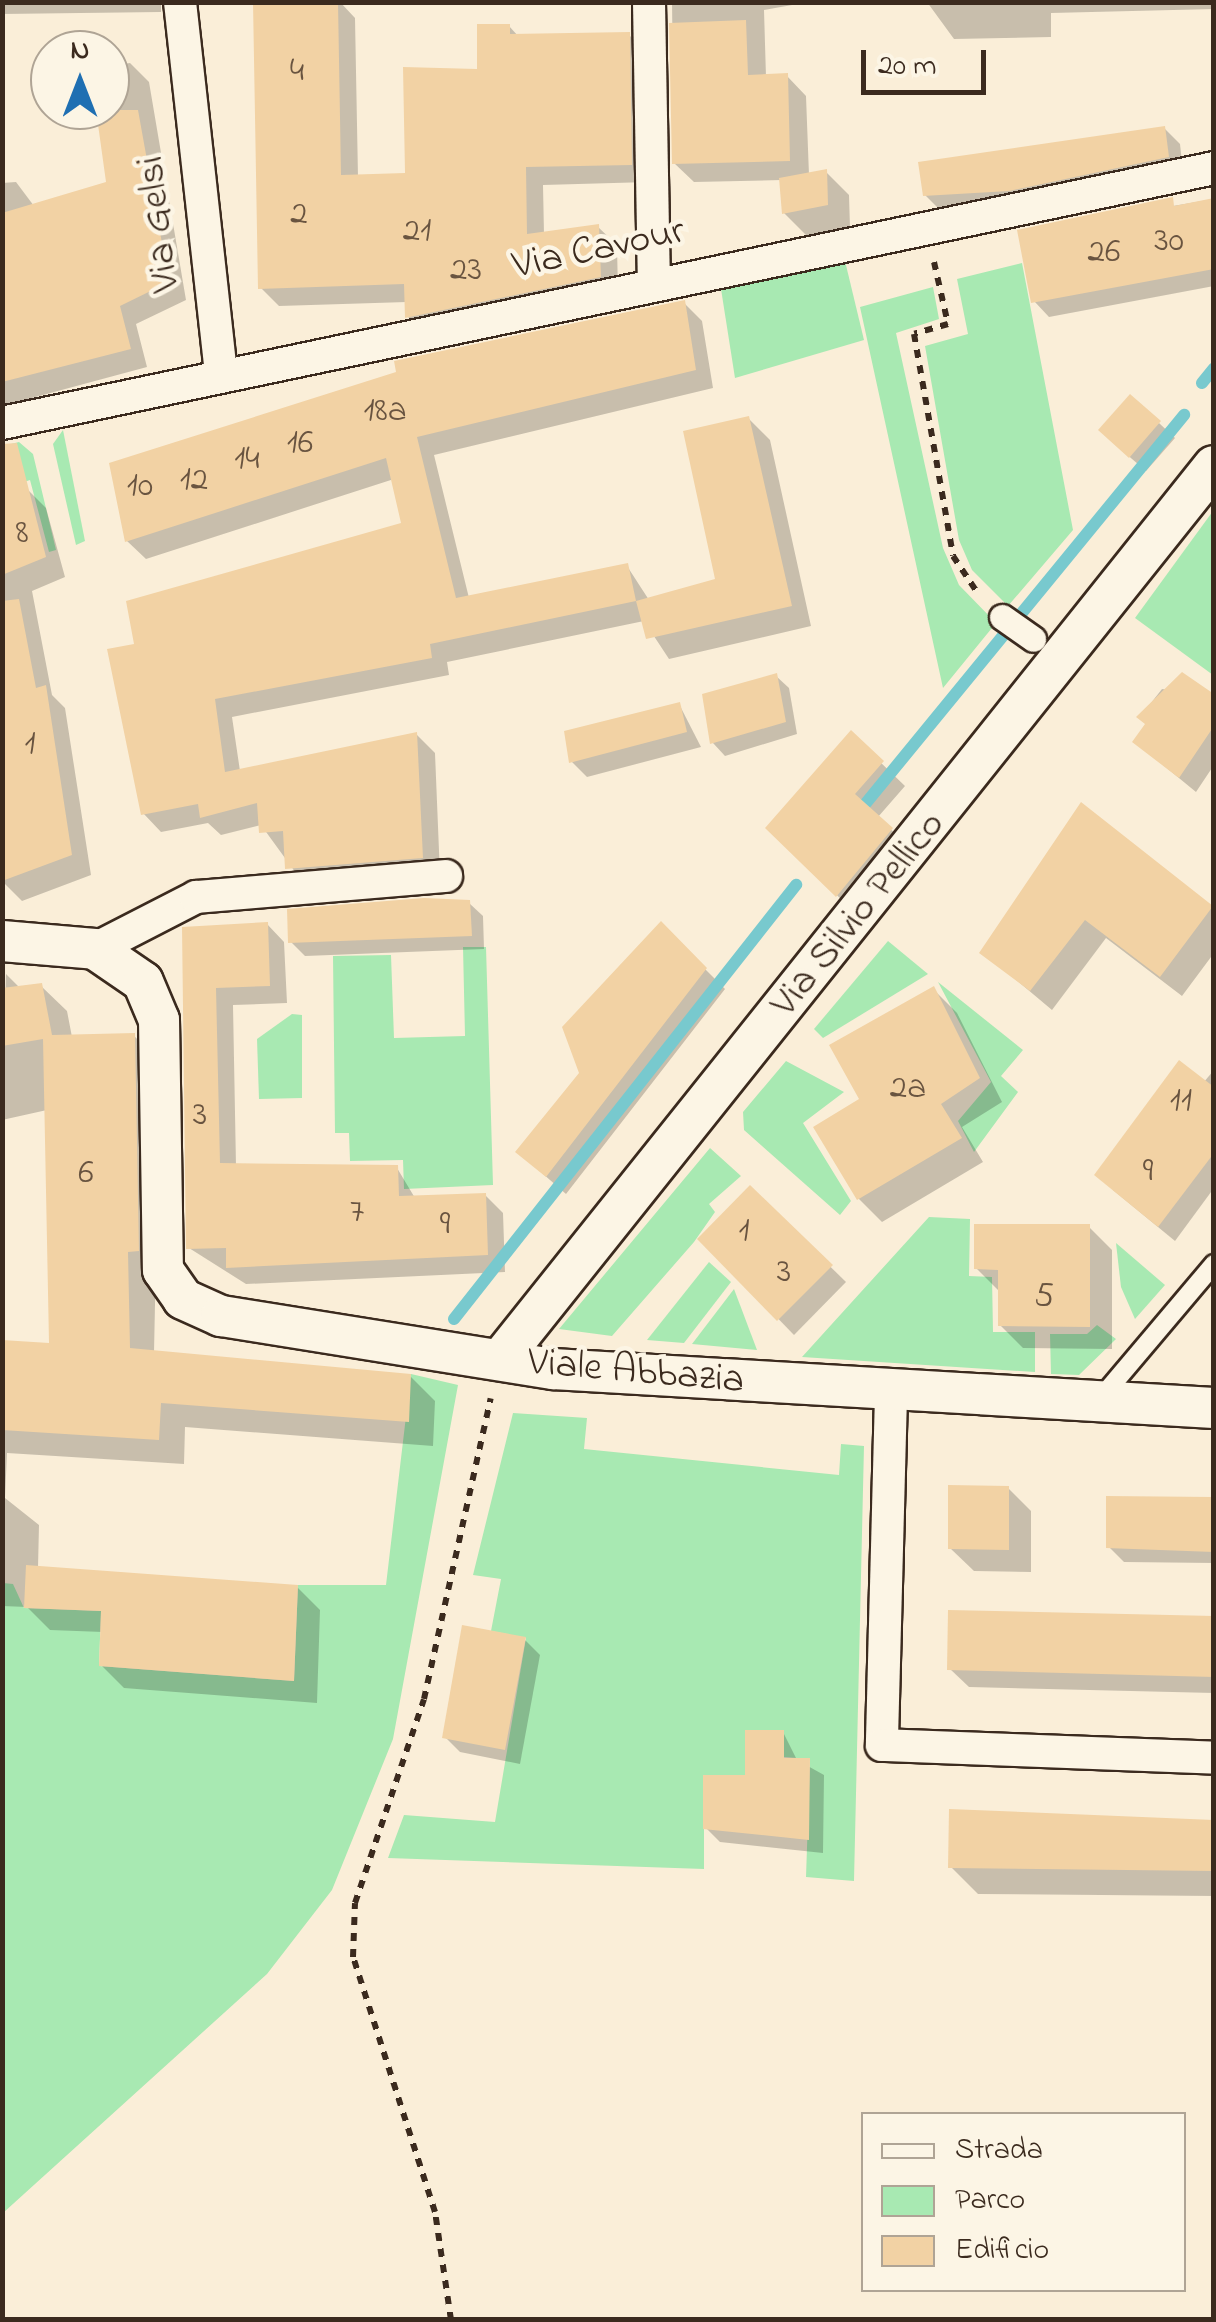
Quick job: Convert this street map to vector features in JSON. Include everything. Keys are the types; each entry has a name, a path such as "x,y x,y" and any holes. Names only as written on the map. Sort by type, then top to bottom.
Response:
{"street":[{"name":"Via Gelsi","path":"180,2 221,375"},
{"path":"649,2 654,282"},
{"name":"Via Cavour","path":"2,423 654,282 1214,168"},
{"name":"Via Silvio Pellico","path":"500,1360 1214,466"},
{"path":"1002,617 1033,639"},
{"path":"2,941 95,948 196,898 446,876"},
{"name":"Viale Abbazia","path":"95,948 142,982 159,1020 163,1270 183,1299 221,1316 500,1360 891,1395 1214,1408"},
{"path":"891,1395 882,1744 1214,1758"}],"lane":[{"path":"1097,1403 1214,1264"}],"path":[{"path":"926,226 948,324 914,334 953,556 1002,617"},
{"path":"451,2320 435,2212 353,1957 355,1903 424,1699 500,1360"}],"green space":[{"path":"845,261 864,340 735,378 721,289"},
{"path":"1022,263 1073,530 1008,606 972,570 959,540 925,346 968,334 957,279"},
{"path":"933,287 939,319 896,333 943,548 959,585 996,623 943,688 860,307"},
{"path":"63,430 85,541 76,545 53,444"},
{"path":"19,442 33,454 56,550 49,552 30,480 3,489 3,446"},
{"path":"1213,511 1214,675 1135,618"},
{"path":"888,941 928,974 823,1038 814,1029"},
{"path":"463,947 486,947 493,1185 404,1189 403,1160 350,1161 349,1133 335,1133 333,956 391,955 394,1038 465,1036"},
{"path":"938,982 1023,1050 1001,1076 1018,1092 974,1152 958,1121 991,1082"},
{"path":"292,1014 302,1015 302,1098 259,1099 257,1039"},
{"path":"786,1061 844,1092 803,1123 851,1201 840,1215 744,1130 743,1112"},
{"path":"710,1148 741,1176 709,1204 715,1212 694,1242 612,1336 559,1329"},
{"path":"929,1217 970,1219 969,1276 992,1277 993,1332 1035,1332 1035,1372 802,1357"},
{"path":"1116,1243 1165,1285 1135,1319 1121,1287"},
{"path":"709,1262 731,1282 684,1343 647,1340"},
{"path":"734,1289 757,1350 692,1344"},
{"path":"1097,1325 1116,1339 1079,1375 1051,1374 1050,1334 1087,1334"},
{"path":"411,1374 458,1385 393,1739 332,1890 267,1974 3,2213 3,1583 13,1584 24,1608 101,1611 99,1666 294,1681 298,1585 386,1585"},
{"path":"513,1413 587,1418 584,1449 839,1475 841,1444 864,1446 854,1881 806,1877 810,1759 784,1757 783,1730 745,1730 745,1775 704,1775 704,1869 388,1858 404,1815 495,1822 526,1638 491,1631 501,1579 473,1575"}],"building":[{"path":"253,2 338,2 341,175 405,173 403,67 477,69 477,24 510,24 510,34 630,32 632,165 526,167 527,234 599,224 601,277 405,318 404,284 258,289"},
{"path":"746,20 748,75 788,73 790,161 672,164 669,23"},
{"path":"130,110 138,110 169,282 120,306 131,349 2,382 2,213 106,182 99,130 130,130"},
{"path":"1165,126 1169,157 1009,191 923,196 918,162"},
{"path":"827,169 828,205 782,214 779,178"},
{"path":"1173,197 1174,206 1214,198 1214,269 1031,303 1017,230"},
{"path":"685,300 696,370 417,437 456,598 628,563 636,601 430,644 432,658 215,699 225,772 417,732 423,858 285,869 283,831 259,833 257,803 200,818 198,804 141,815 107,649 134,644 126,601 401,523 386,458 125,542 109,463 396,372 394,361"},
{"path":"1130,394 1161,421 1129,458 1098,430"},
{"path":"749,416 792,606 646,639 636,601 715,579 683,431"},
{"path":"17,443 46,557 2,575 2,444"},
{"path":"19,599 36,688 46,685 72,855 2,881 2,601"},
{"path":"1182,672 1214,694 1214,726 1179,778 1132,742 1145,724 1136,717"},
{"path":"777,673 786,722 710,744 702,694"},
{"path":"680,702 687,732 569,763 564,731"},
{"path":"851,730 884,761 855,794 893,828 836,897 765,828"},
{"path":"1081,802 1213,906 1160,977 1085,920 1030,991 979,953"},
{"path":"424,898 470,900 472,936 288,943 287,909"},
{"path":"661,921 707,968 546,1177 515,1152 579,1073 562,1027"},
{"path":"268,922 270,986 216,988 220,1163 398,1165 399,1196 486,1193 488,1255 226,1268 226,1248 186,1249 182,927"},
{"path":"42,983 52,1035 135,1033 139,1251 128,1252 130,1348 411,1374 409,1422 161,1403 159,1440 2,1430 2,1340 49,1343 43,1039 2,1046 2,988"},
{"path":"934,986 980,1078 941,1104 962,1138 857,1200 813,1127 859,1099 829,1045"},
{"path":"1179,1060 1214,1087 1214,1153 1158,1227 1094,1175"},
{"path":"750,1185 833,1265 777,1321 697,1239"},
{"path":"974,1224 1090,1224 1090,1327 998,1326 998,1270 974,1269"},
{"path":"948,1485 1009,1486 1009,1550 948,1549"},
{"path":"1106,1496 1214,1497 1214,1552 1106,1548"},
{"path":"26,1565 298,1585 294,1681 99,1666 101,1611 24,1608"},
{"path":"948,1610 1214,1616 1214,1677 947,1670"},
{"path":"462,1625 526,1637 505,1750 442,1738"},
{"path":"745,1730 784,1730 784,1758 810,1758 809,1840 703,1829 703,1775 745,1775"},
{"path":"949,1809 1214,1820 1214,1871 948,1868"}],"waterway":[{"path":"1202,383 1214,368"},
{"path":"866,803 1184,415"},
{"path":"454,1319 796,885"}]}
